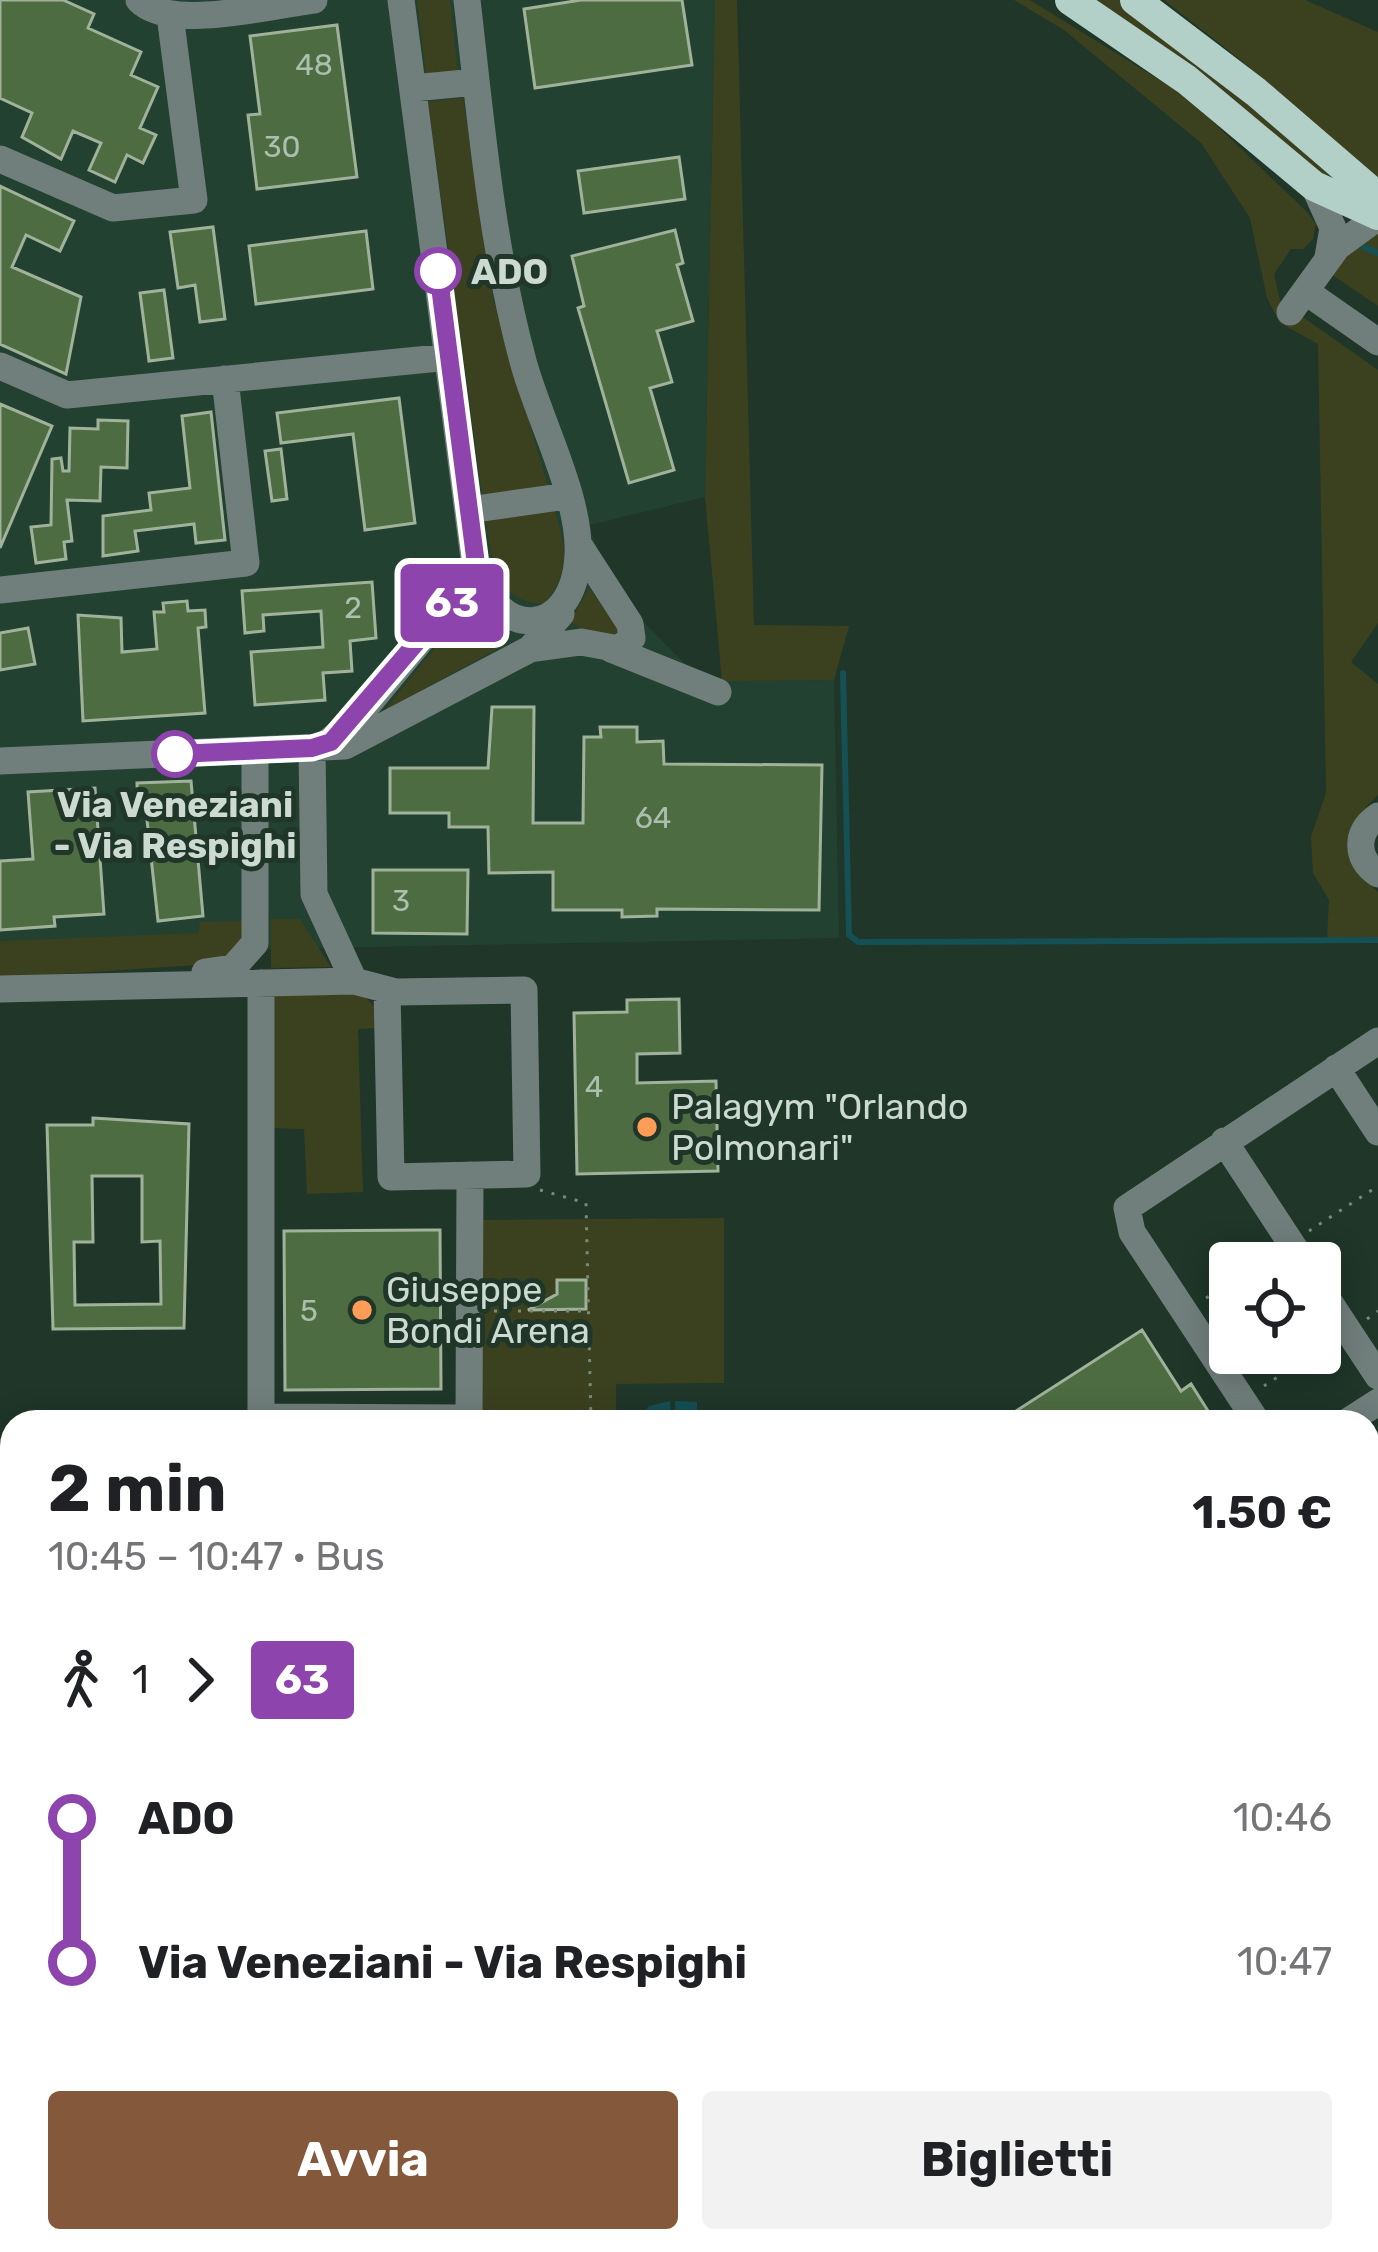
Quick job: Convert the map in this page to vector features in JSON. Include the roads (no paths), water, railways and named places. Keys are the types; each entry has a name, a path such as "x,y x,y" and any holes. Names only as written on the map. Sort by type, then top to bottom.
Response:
{"main road":[{"path":"1070,0 1186,80 1314,186 1378,216"},
{"path":"1135,0 1275,107 1378,197"}],"street":[{"path":"139,0 170,15 314,0"},
{"path":"401,0 477,572 492,603 517,623 536,622 552,613 572,586"},
{"path":"467,0 493,219 519,341 578,544 633,631 627,645 611,650"},
{"path":"0,159 113,208 194,200 170,15"},
{"path":"413,88 476,82"},
{"path":"1314,186 1333,228 1328,257"},
{"path":"1378,216 1355,230 1328,257 1298,301 1378,342"},
{"path":"0,366 67,395 449,357"},
{"path":"0,590 246,562 225,379"},
{"path":"470,510 567,496"},
{"path":"0,761 357,742 530,649 558,621 572,586 578,544"},
{"path":"312,748 347,729 477,572"},
{"path":"530,649 581,642 718,692"},
{"path":"312,748 314,894 354,981"},
{"path":"103,987 139,974 224,970 252,950 257,917 255,751"},
{"path":"1377,874 1360,846 1364,829 1378,816"},
{"path":"0,989 354,981 387,990 524,990 527,1174 391,1177 387,990"},
{"path":"261,983 261,1410"},
{"path":"1249,1410 1132,1232 1126,1208 1378,1041"},
{"path":"1336,1068 1378,1132"},
{"path":"1224,1141 1290,1242"},
{"path":"469,1410 470,1175"},
{"path":"1341,1320 1378,1376"}],"water":[{"path":"670,1401 670,1410 646,1410"},
{"path":"675,1401 697,1402 697,1410 676,1410"}],"waterway":[{"path":"1364,247 1378,253"},
{"path":"843,673 849,935 858,942 1378,940"}],"place":[{"name":"ADO","path":"438,271"},
{"name":"Via Veneziani - Via Respighi","path":"175,754"},
{"name":"Palagym \"Orlando Polmonari\"","path":"647,1127"},
{"name":"Giuseppe Bondi Arena","path":"362,1310"}]}
